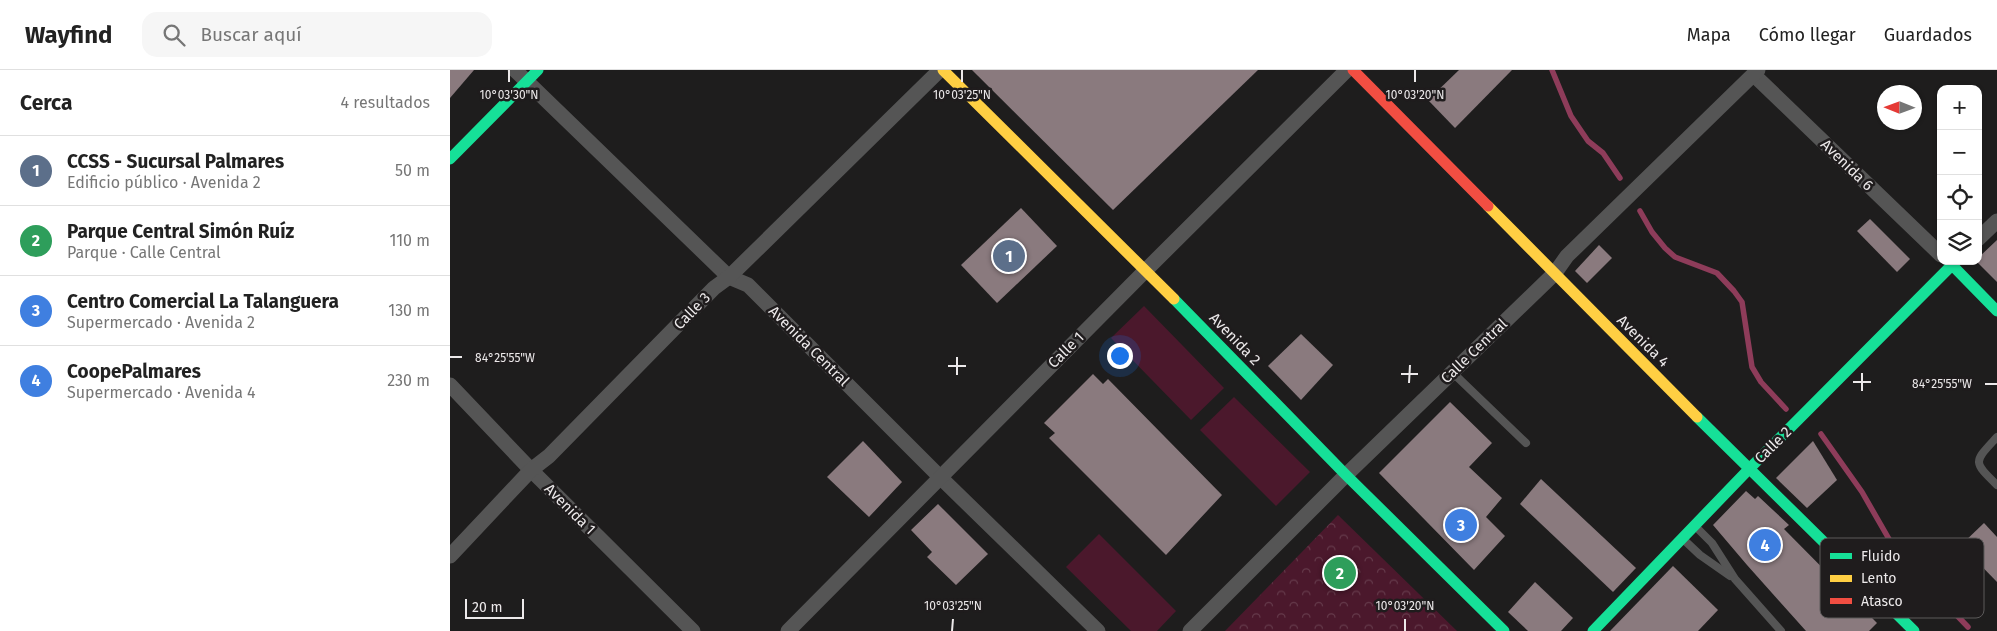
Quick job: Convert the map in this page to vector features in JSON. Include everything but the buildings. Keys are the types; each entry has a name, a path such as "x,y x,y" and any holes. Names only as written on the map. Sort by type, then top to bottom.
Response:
{"main road":[{"path":"450,159 538,70"},
{"name":"Avenida 2","path":"941,70 1146,270 1346,475 1504,631"},
{"name":"Avenida 4","path":"1353,70 1820,539"},
{"name":"Calle 2","path":"1593,631 1945,265"},
{"name":"Avenida 6","path":"1953,265 1997,311"},
{"name":"Avenida 4","path":"1901,618 1914,631"}],"street":[{"name":"Avenida Central","path":"515,70 729,277 748,285 940,477 1098,631"},
{"name":"Calle 3","path":"450,556 531,470 549,456 714,288 729,277 941,70"},
{"name":"Calle 1","path":"788,631 1347,70"},
{"name":"Calle Central","path":"1190,631 1346,475 1554,273 1567,256 1756,72"},
{"name":"Avenida 6","path":"1756,72 1937,249"},
{"path":"1982,235 1997,221"},
{"name":"Avenida 1","path":"450,385 531,470 693,631"}],"lane":[{"path":"1452,372 1526,443"},
{"path":"1997,437 1980,456 1978,464 1980,469 1997,485"},
{"path":"1695,526 1712,543 1735,580 1782,631"},
{"path":"1683,539 1700,555 1735,580"}],"green space":[{"path":"1144,306 1224,388 1191,420 1111,338"},
{"path":"1234,397 1310,472 1276,506 1200,430"},
{"path":"1338,515 1457,631 1225,631"},
{"path":"1099,534 1176,611 1157,631 1131,631 1066,567"}],"waterway":[{"path":"1552,70 1571,116 1588,141 1603,153 1620,178"},
{"path":"1640,211 1652,232 1675,257 1717,273 1734,291 1742,302 1752,367 1761,382 1786,409"},
{"path":"1821,434 1862,492 1888,538"},
{"path":"1959,618 1968,627"}],"traffic: fast":[{"path":"450,159 538,70"},
{"path":"1593,631 1749,469 1952,265 1997,311"},
{"path":"1174,299 1346,475 1504,631"},
{"path":"1697,417 1820,538"},
{"path":"1901,618 1914,631"}],"traffic: slow":[{"path":"943,70 1174,299"},
{"path":"1488,206 1697,417"}],"traffic: jam":[{"path":"1353,70 1488,206"}],"place":[{"name":"CCSS - Sucursal Palmares","path":"1009,256"},
{"name":"Centro Comercial La Talanguera","path":"1461,525"},
{"name":"CoopePalmares","path":"1765,545"},
{"name":"Parque Central Simón Ruíz","path":"1340,573"}]}
